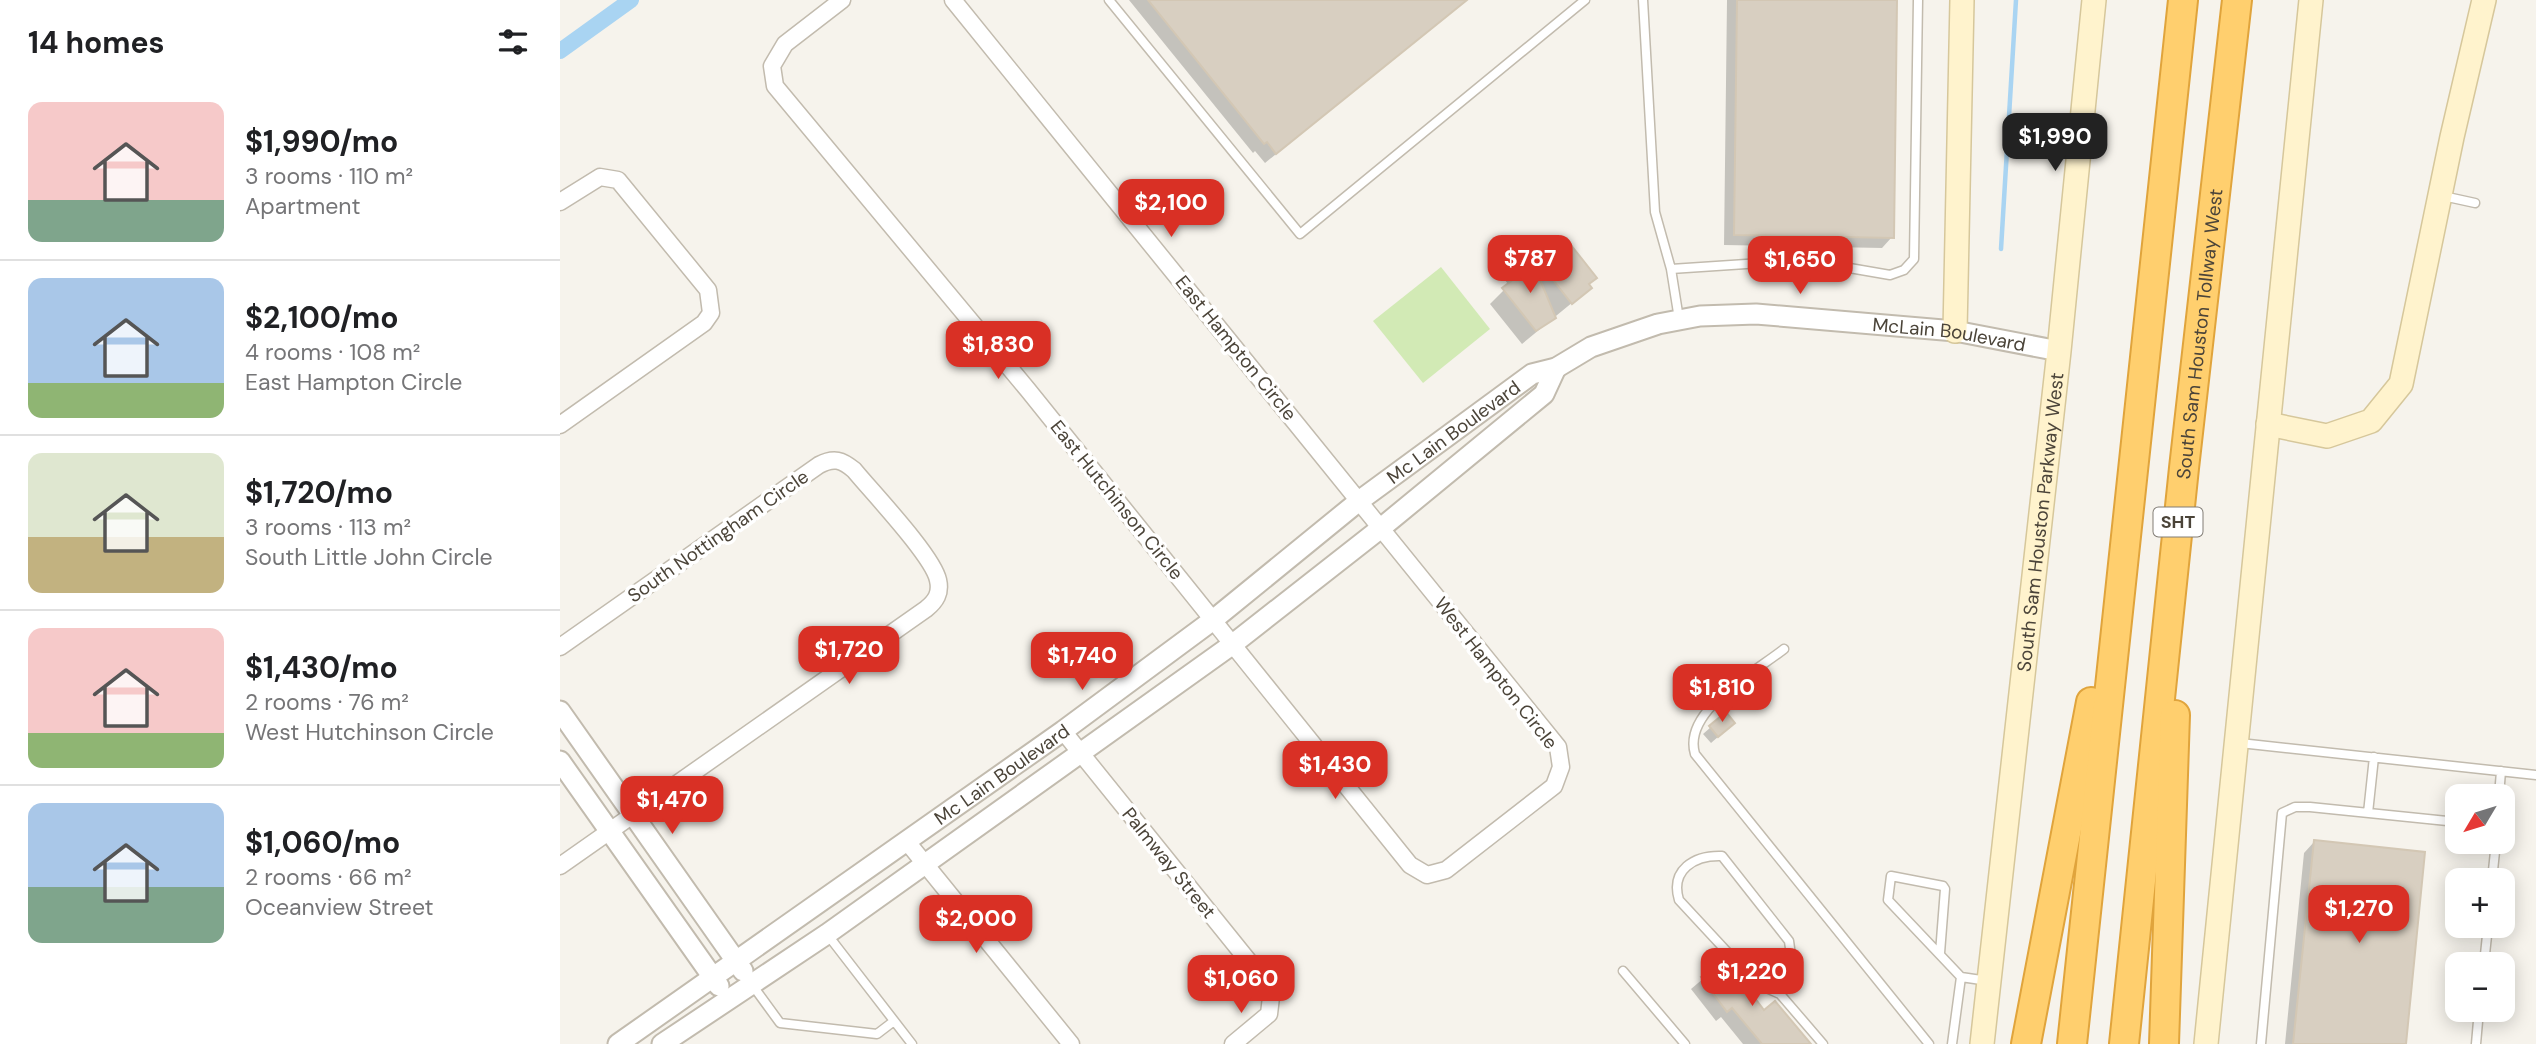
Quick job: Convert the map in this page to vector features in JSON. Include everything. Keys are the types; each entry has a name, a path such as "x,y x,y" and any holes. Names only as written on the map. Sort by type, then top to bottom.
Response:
{"highway":[{"name":"SHT","path":"2072,1044 2183,0"},
{"name":"South Sam Houston Tollway West","path":"2124,1044 2183,468 2237,0"},
{"path":"2164,1044 2183,468"},
{"path":"2026,1044 2127,510"}],"main road":[{"path":"1955,331 1962,0"},
{"name":"South Sam Houston Parkway West","path":"1982,1044 2059,351 2094,0"},
{"path":"2206,1044 2311,0"},
{"path":"2268,424 2327,436 2371,421 2402,384 2484,0"}],"street":[{"name":"East Hutchinson Circle","path":"842,0 785,44 772,66 775,86 1028,390 1233,643"},
{"name":"East Hampton Circle","path":"953,0 1359,501"},
{"path":"560,202 589,182 609,176 622,183 708,290 711,313 704,323 560,425"},
{"name":"McLain Boulevard","path":"1556,368 1591,346 1620,335 1679,320 1756,314 1955,331 2059,351"},
{"name":"Mc Lain Boulevard","path":"618,1044 908,843 1063,731 1213,620 1359,501 1532,374 1556,368"},
{"name":"Mc Lain Boulevard","path":"662,1044 827,934 1082,754 1233,643 1381,528 1544,394 1556,368"},
{"path":"1466,422 1484,443"},
{"name":"South Nottingham Circle","path":"560,647 823,463 833,460 842,461 874,494 934,570 939,587 935,601 632,814"},
{"name":"West Hampton Circle","path":"1233,643 1410,865 1427,875 1446,870 1554,786 1561,767 1558,747 1359,501"},
{"path":"560,711 751,984"},
{"name":"Palmway Street","path":"1063,731 1267,984 1271,997 1266,1018 1233,1044"},
{"path":"560,761 728,998"},
{"path":"560,866 632,814"},
{"path":"908,843 1072,1044"},
{"path":"809,911 827,934"}],"lane":[{"path":"1110,0 1300,234 1585,0"},
{"path":"1643,0 1655,212 1671,269 1679,320"},
{"path":"1671,269 1761,263 1838,267 1890,275 1904,270 1914,259 1918,0"},
{"path":"2440,196 2475,203"},
{"path":"1784,649 1704,712 1694,731 1695,754 1929,1044"},
{"path":"2237,743 2536,775"},
{"path":"2368,813 2374,757"},
{"path":"2500,784 2501,771"},
{"path":"2261,1044 2282,813 2295,807 2310,807 2445,821"},
{"path":"1780,994 1793,970 1789,941 1722,856 1705,855 1691,863 1678,874 1676,890 1679,900 1743,969 1762,986 1780,994 1823,1044"},
{"path":"1940,953 1945,889 1943,886 1891,876 1888,900 1961,977 1988,981"},
{"path":"827,934 912,1044"},
{"path":"1623,971 1685,1044"},
{"path":"1952,1044 1961,977"},
{"path":"751,984 780,1023 877,1034 894,1021"},
{"path":"2476,1044 2478,1022"}],"green space":[{"path":"1441,267 1490,329 1423,383 1373,321"}],"building":[{"path":"1148,0 1467,0 1276,154 1267,142 1264,144"},
{"path":"1737,0 1897,0 1894,238 1734,235"},
{"path":"1567,240 1597,278 1589,284 1592,288 1572,304 1539,262"},
{"path":"1529,253 1556,318 1536,331 1502,288 1523,272 1516,263"},
{"path":"1726,712 1735,723 1718,737 1709,726"},
{"path":"2314,840 2425,852 2406,1044 2293,1044"},
{"path":"1725,959 1764,1010 1775,1001 1811,1044 1762,1044 1732,1008 1727,1012 1701,977"}],"waterway":[{"path":"560,51 631,0"},
{"path":"2001,249 2016,0"}]}
